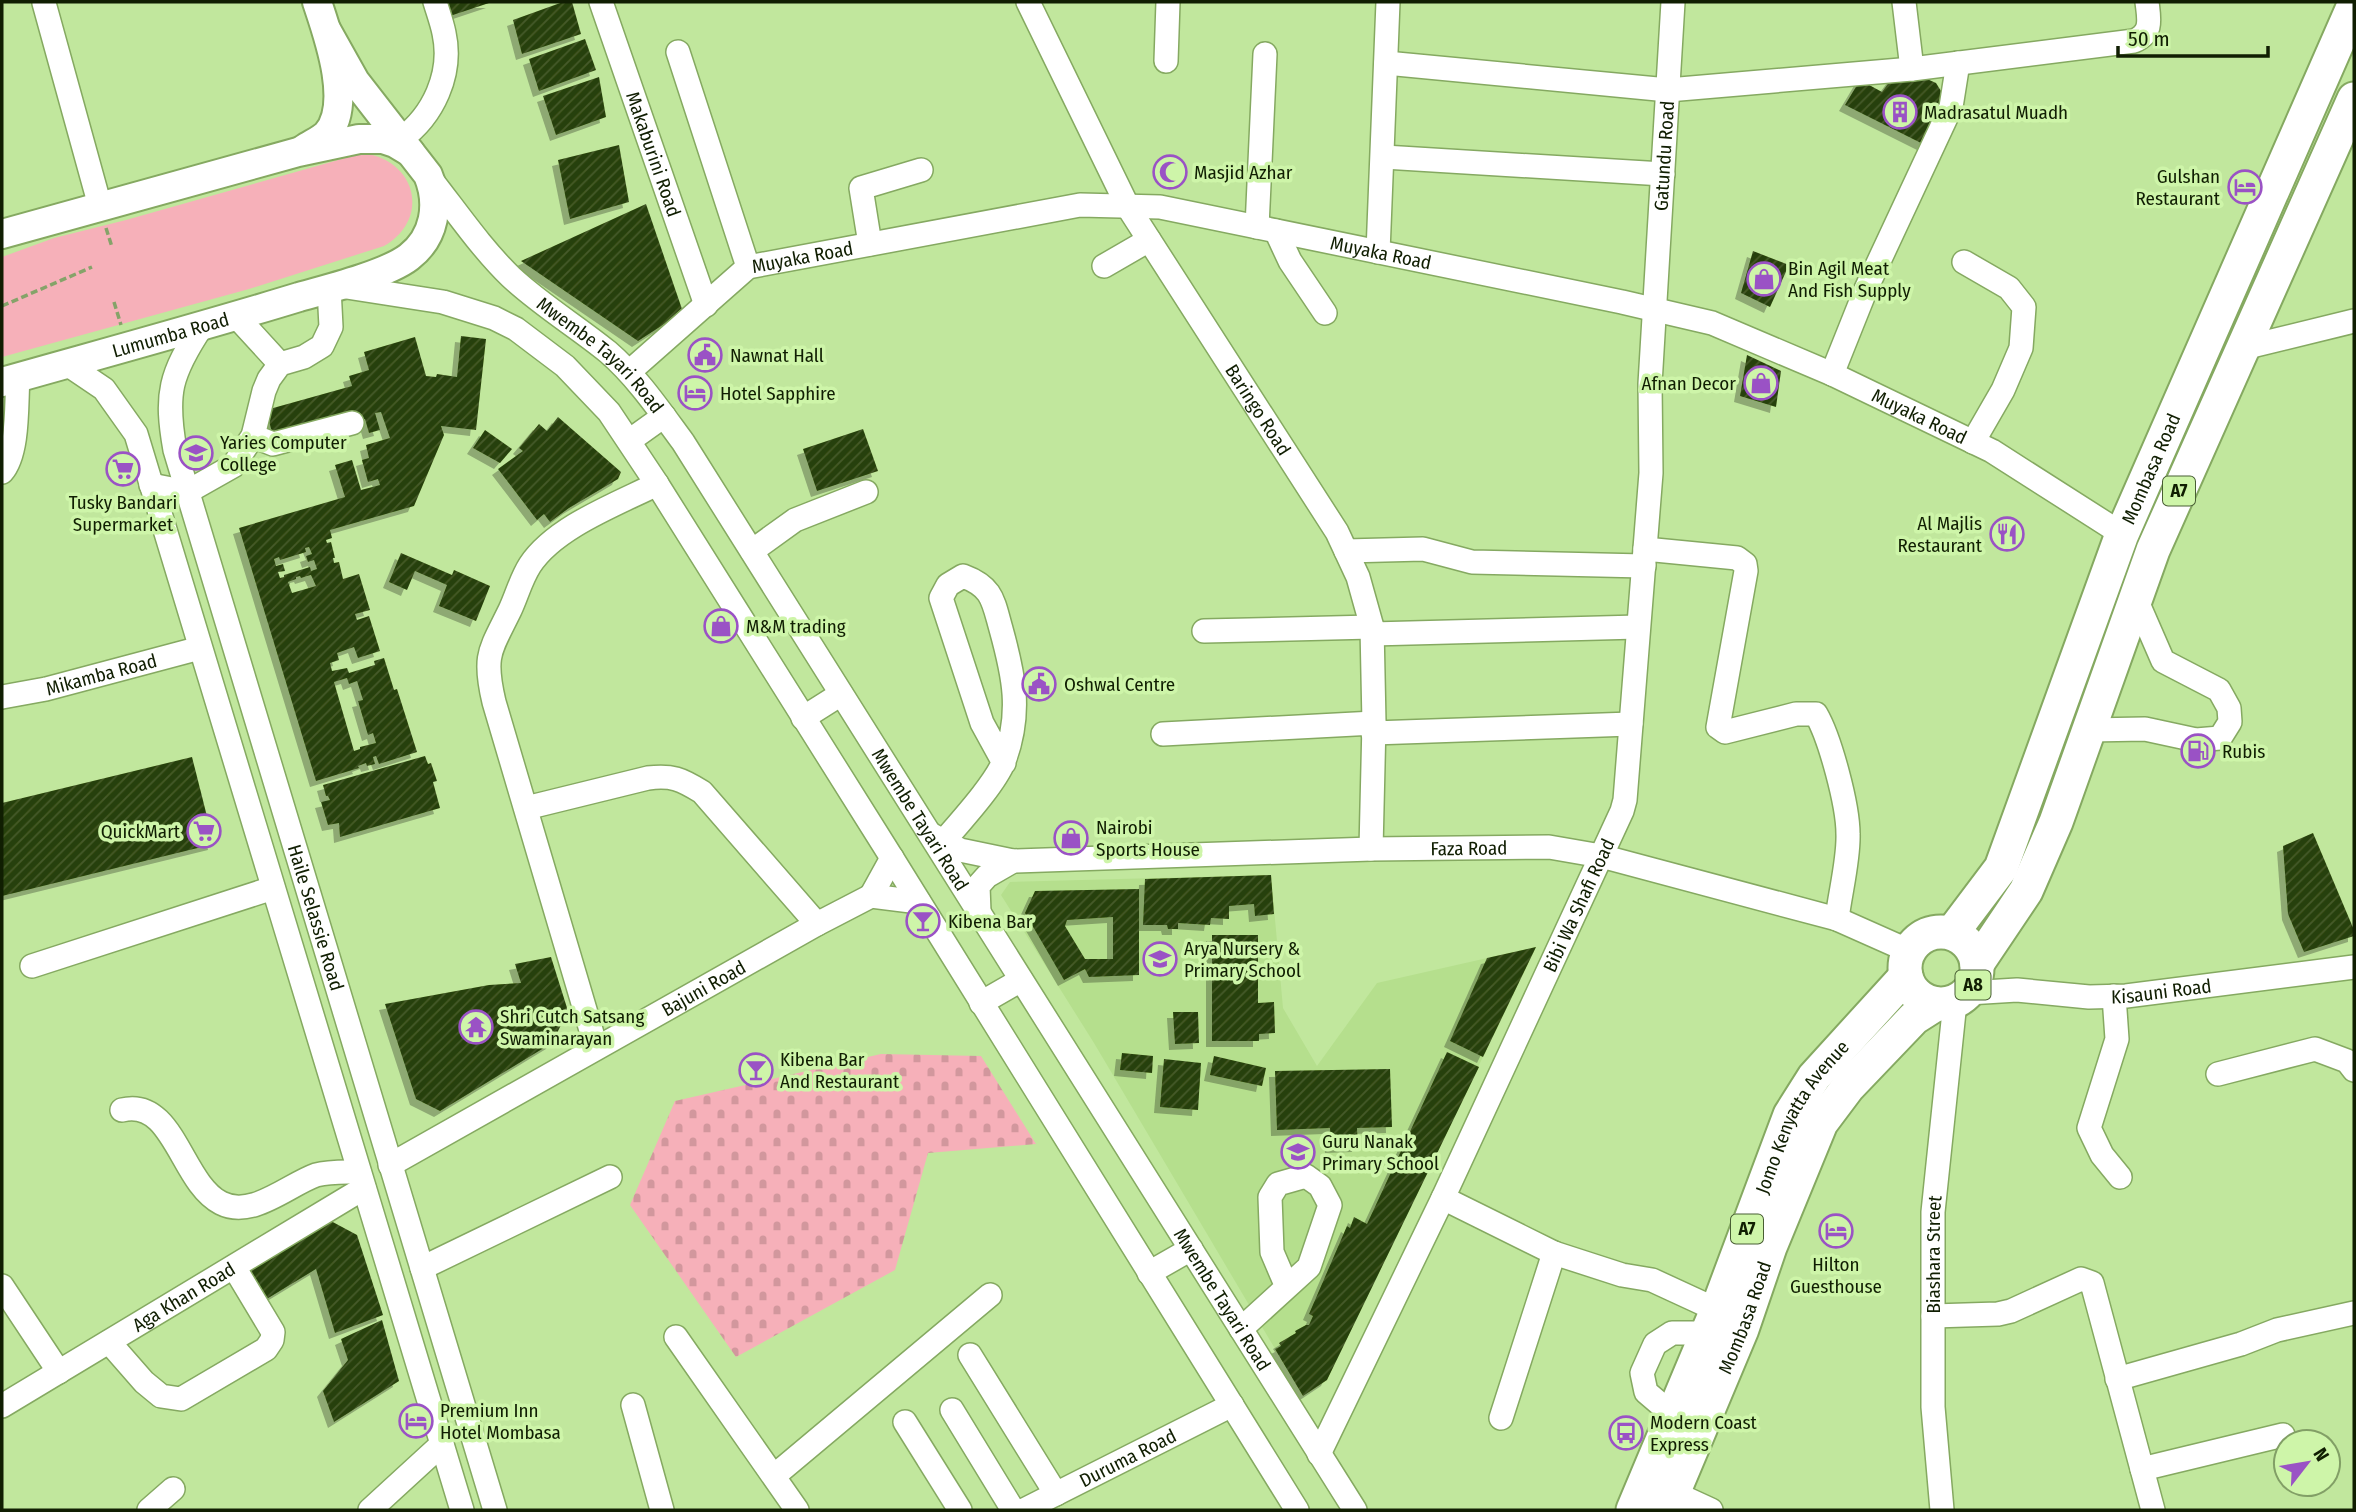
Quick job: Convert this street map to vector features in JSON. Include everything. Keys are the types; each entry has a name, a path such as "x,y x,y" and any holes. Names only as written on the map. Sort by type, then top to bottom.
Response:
{"highway":[{"name":"Mombasa Road","path":"1952,933 2001,868 2122,534 2354,5"},
{"name":"Mombasa Road","path":"1670,1502 1742,1329 1770,1247 1821,1123 1848,1087 1914,1018 1959,991 2026,891 2056,822 2153,550 2354,99"},
{"name":"Jomo Kenyatta Avenue","path":"1633,1510 1712,1321 1790,1115 1800,1096 1908,963 1917,941 1927,934 1952,933"},
{"name":"A8","path":"1908,963 1916,995 1959,991 1969,945 1952,933"}],"main road":[{"path":"298,152 326,136 333,123 339,100 327,31 317,2"},
{"path":"327,31 355,80 424,169"},
{"path":"2,234 298,152 371,138 395,143 411,153 424,169"},
{"name":"Lumumba Road","path":"10,380 334,287 398,263 418,249 431,228 434,191 424,169"}],"street":[{"path":"401,139 418,127 437,96 443,78 446,59 445,35 435,2"},
{"name":"Makaburini Road","path":"601,2 706,305"},
{"name":"Baringo Road","path":"1028,2 1128,206 1337,532 1358,577 1372,630 1374,728 1371,849"},
{"path":"1166,61 1168,2"},
{"path":"1378,252 1384,156 1388,2"},
{"name":"Gatundu Road","path":"1655,310 1673,2"},
{"path":"1904,2 1912,69"},
{"path":"1387,63 1668,90 1912,69 2134,41 2142,38 2148,29 2147,2"},
{"path":"44,4 100,206"},
{"path":"678,52 748,267"},
{"path":"1265,54 1267,229 1325,313"},
{"path":"1832,374 1866,289 1951,107 1958,63"},
{"path":"1384,156 1663,174"},
{"name":"Mwembe Tayari Road","path":"424,169 493,258 512,278 629,372 683,442 841,694 936,838 1021,980 1319,1454 1345,1506"},
{"path":"870,244 861,188 921,170"},
{"name":"Muyaka Road","path":"629,372 748,267 1080,205 1160,207 1712,323 1832,374 2003,457 2122,534"},
{"path":"1290,261 1301,236"},
{"path":"1104,266 1149,240"},
{"path":"1964,262 2009,288 2024,307 2021,348 2003,390 1973,442"},
{"path":"151,485 187,492 233,466 253,436 269,379 281,364 304,357 322,346 331,327 334,287"},
{"name":"Mwembe Tayari Road","path":"334,287 431,300 469,309 516,329 565,366 609,412 892,858 1297,1510"},
{"name":"Bibi Wa Shafi Road","path":"1319,1454 1443,1198 1625,800 1651,473 1650,384 1655,310"},
{"path":"236,316 281,364"},
{"path":"2243,348 2354,321"},
{"name":"Haile Selassie Road","path":"202,326 183,354 172,381 170,424 175,450 495,1510"},
{"path":"565,366 584,334"},
{"name":"Haile Selassie Road","path":"67,364 104,389 136,434 462,1510"},
{"path":"2,471 10,460 13,446 10,380"},
{"path":"629,441 664,416"},
{"path":"253,436 273,444 352,423"},
{"path":"596,1047 488,676 488,660 493,643 531,564 546,547 568,530 657,484"},
{"path":"751,551 795,520 866,492"},
{"path":"1346,551 1423,549 1472,562 1737,558 1745,564 1746,571 1717,724 1720,730 1725,732 1796,714 1816,714 1824,728 1838,777 1848,834 1837,919"},
{"path":"936,838 977,801 1004,763 1015,713 1013,671 993,600 981,582 963,576 948,585 941,598 982,723 1004,763"},
{"path":"2089,730 2145,729 2196,740 2220,738 2230,722 2229,708 2219,690 2163,661 2136,599"},
{"path":"1204,631 1638,627"},
{"name":"Mikamba Road","path":"2,697 46,689 200,648"},
{"path":"803,718 841,694"},
{"path":"1163,734 1631,724"},
{"path":"526,808 648,778 665,776 682,780 702,792 817,924"},
{"name":"Faza Road","path":"936,838 960,850 1013,861 1371,849 1549,847 1601,856 1837,919 1908,963"},
{"path":"892,858 872,897 919,902"},
{"path":"979,912 978,886 993,872 1013,861"},
{"path":"32,966 273,888"},
{"name":"Bajuni Road","path":"390,1165 817,924 872,897"},
{"name":"Kisauni Road","path":"1959,991 2017,990 2089,997 2114,996 2168,992 2354,967"},
{"path":"981,1003 1021,980"},
{"name":"Biashara Street","path":"1942,1510 1933,1407 1933,1212 1959,991"},
{"path":"2114,996 2117,1039 2090,1128 2102,1154 2120,1177"},
{"path":"2218,1074 2315,1049 2347,1061 2354,1070"},
{"path":"122,1110 134,1107 159,1118 202,1190 220,1203 232,1207 258,1204 316,1175 329,1173 362,1180"},
{"path":"422,1268 610,1177"},
{"name":"Aga Khan Road","path":"2,1406 234,1267 362,1180"},
{"path":"1443,1198 1554,1253 1622,1275 1652,1280 1712,1321"},
{"path":"380,1241 409,1226"},
{"path":"1149,1273 1191,1249"},
{"path":"1501,1418 1554,1253"},
{"path":"109,1342 144,1382 161,1396 181,1399 266,1349 272,1340 273,1332 234,1267"},
{"path":"1933,1316 1998,1314 2011,1311 2081,1279 2092,1283 2153,1510"},
{"path":"2,1286 59,1372"},
{"path":"1241,1329 1287,1287"},
{"path":"774,1476 990,1295"},
{"path":"2117,1379 2241,1345 2277,1330 2354,1313"},
{"path":"1673,1415 1646,1392 1642,1373 1655,1344 1672,1333 1712,1321"},
{"path":"676,1337 797,1510"},
{"path":"970,1355 1056,1494"},
{"path":"633,1405 662,1510"},
{"name":"Duruma Road","path":"1024,1510 1232,1405"},
{"path":"951,1410 1013,1510"},
{"path":"905,1422 960,1510"},
{"path":"2142,1469 2272,1438"},
{"path":"370,1510 442,1444"},
{"path":"149,1510 173,1489"},
{"path":"1670,1502 1710,1510"}],"path":[{"path":"2,306 92,267"}],"shaded area":[{"name":"Guru Nanak Primary School","path":"1271,875 1283,1008 1317,1066 1377,983 1536,947 1327,1380 1303,1396 1094,1043 1001,895 1010,882"}],"green space":[{"path":"368,154 385,160 398,169 412,194 408,222 398,235 384,246 249,289 2,357 2,257 54,238 356,155"},
{"path":"881,1054 981,1056 1036,1144 928,1153 895,1270 736,1357 630,1205 675,1101"}],"building":[{"path":"447,2 492,2 450,16"},
{"path":"563,2 572,2 581,34 522,54 513,20"},
{"path":"585,39 596,70 539,91 529,59"},
{"name":"Madrasatul Muadh","path":"1918,75 1936,83 1946,99 1923,144 1845,105 1860,80 1882,92 1893,77"},
{"path":"599,77 606,117 556,135 543,96"},
{"path":"619,145 629,202 570,219 558,160"},
{"path":"646,204 683,312 638,341 521,261"},
{"name":"Bin Agil Meat And Fish Supply","path":"1753,251 1789,265 1770,307 1741,293"},
{"path":"461,336 486,339 476,430 441,426 444,435 414,506 330,530 332,538 326,540 327,543 331,542 334,563 339,562 343,579 359,574 370,610 355,614 357,620 369,616 380,651 358,658 354,647 337,653 339,660 330,663 332,671 347,668 349,673 375,665 374,661 384,658 417,752 379,764 376,756 373,757 375,764 367,766 366,763 358,766 359,768 316,781 239,528 345,497 335,465 352,460 361,490 380,485 378,479 368,482 362,460 369,458 366,445 390,438 381,412 375,413 380,430 369,433 365,419 361,419 359,412 273,436 266,410 352,386 349,376 369,370 364,352 415,337 426,376 436,377 437,374 457,377","holes":["309,547 312,554 306,556 308,562 314,560 317,569 311,571 310,567 280,578 278,572 285,571 283,564 276,566 274,559 279,557 280,560 306,552 305,548","311,575 316,586 292,593 288,582 296,577","347,678 349,684 357,681 363,700 358,701 368,735 373,733 376,743 354,751 334,682"]},
{"name":"Afnan Decor","path":"1747,355 1781,371 1776,407 1740,396"},
{"path":"558,417 621,472 618,479 550,522 544,514 537,520 498,469 523,451 519,448 539,424 547,431"},
{"path":"863,429 878,471 817,491 803,449"},
{"path":"485,430 512,449 500,463 473,448"},
{"path":"401,553 452,575 454,570 490,586 476,621 439,606 447,585 415,571 407,590 389,582"},
{"path":"425,756 428,764 431,763 437,781 433,782 440,808 340,837 339,823 328,825 321,802 330,800 323,785"},
{"path":"192,757 214,844 2,896 2,803"},
{"path":"2313,833 2354,930 2354,936 2304,952 2288,914 2283,846"},
{"path":"1271,875 1274,914 1255,916 1254,904 1229,906 1229,919 1211,918 1210,925 1178,923 1178,929 1168,929 1167,925 1143,925 1145,879"},
{"path":"1139,889 1139,975 1089,977 1085,969 1064,980 1025,913 1035,891","holes":["1113,917 1113,959 1085,959 1065,926 1067,920"]},
{"path":"1212,935 1258,935 1258,1003 1274,1002 1275,1033 1259,1034 1259,1041 1212,1041"},
{"path":"1536,947 1483,1057 1450,1041 1487,958"},
{"name":"Shri Cutch Satsang Swaminarayan","path":"551,957 568,1011 552,1043 440,1111 416,1099 385,1004 489,985 521,983 515,964"},
{"path":"1173,1012 1198,1012 1199,1043 1175,1044"},
{"path":"1447,1052 1479,1067 1327,1380 1303,1396 1275,1349 1281,1346 1279,1343 1296,1333 1295,1331 1309,1325 1313,1316 1309,1314 1347,1226 1350,1228 1354,1217 1367,1224"},
{"path":"1122,1053 1153,1056 1152,1073 1120,1070"},
{"path":"1214,1056 1266,1068 1262,1086 1210,1075"},
{"path":"1164,1059 1201,1063 1198,1110 1160,1107"},
{"path":"1390,1069 1392,1127 1357,1128 1358,1146 1331,1147 1330,1128 1277,1130 1275,1071"},
{"path":"329,1220 357,1235 383,1315 335,1333 316,1269 265,1300 249,1271"},
{"path":"382,1320 399,1381 334,1422 323,1391 348,1360 341,1339"}],"place":[{"name":"Madrasatul Muadh","path":"1900,112"},
{"name":"Masjid Azhar","path":"1170,172"},
{"name":"Gulshan Restaurant","path":"2245,187"},
{"name":"Bin Agil Meat And Fish Supply","path":"1764,279"},
{"name":"Nawnat Hall","path":"705,355"},
{"name":"Afnan Decor","path":"1761,383"},
{"name":"Hotel Sapphire","path":"695,393"},
{"name":"Yaries Computer College","path":"196,453"},
{"name":"Tusky Bandari Supermarket","path":"123,469"},
{"name":"Al Majlis Restaurant","path":"2007,534"},
{"name":"M&M trading","path":"721,626"},
{"name":"Oshwal Centre","path":"1039,684"},
{"name":"Rubis","path":"2198,751"},
{"name":"QuickMart","path":"204,831"},
{"name":"Nairobi Sports House","path":"1071,838"},
{"name":"Kibena Bar","path":"923,921"},
{"name":"Arya Nursery & Primary School","path":"1160,959"},
{"name":"Shri Cutch Satsang Swaminarayan","path":"476,1027"},
{"name":"Kibena Bar And Restaurant","path":"756,1070"},
{"name":"Guru Nanak Primary School","path":"1298,1152"},
{"name":"Hilton Guesthouse","path":"1836,1231"},
{"name":"Premium Inn Hotel Mombasa","path":"416,1421"},
{"name":"Modern Coast Express","path":"1626,1433"}]}
